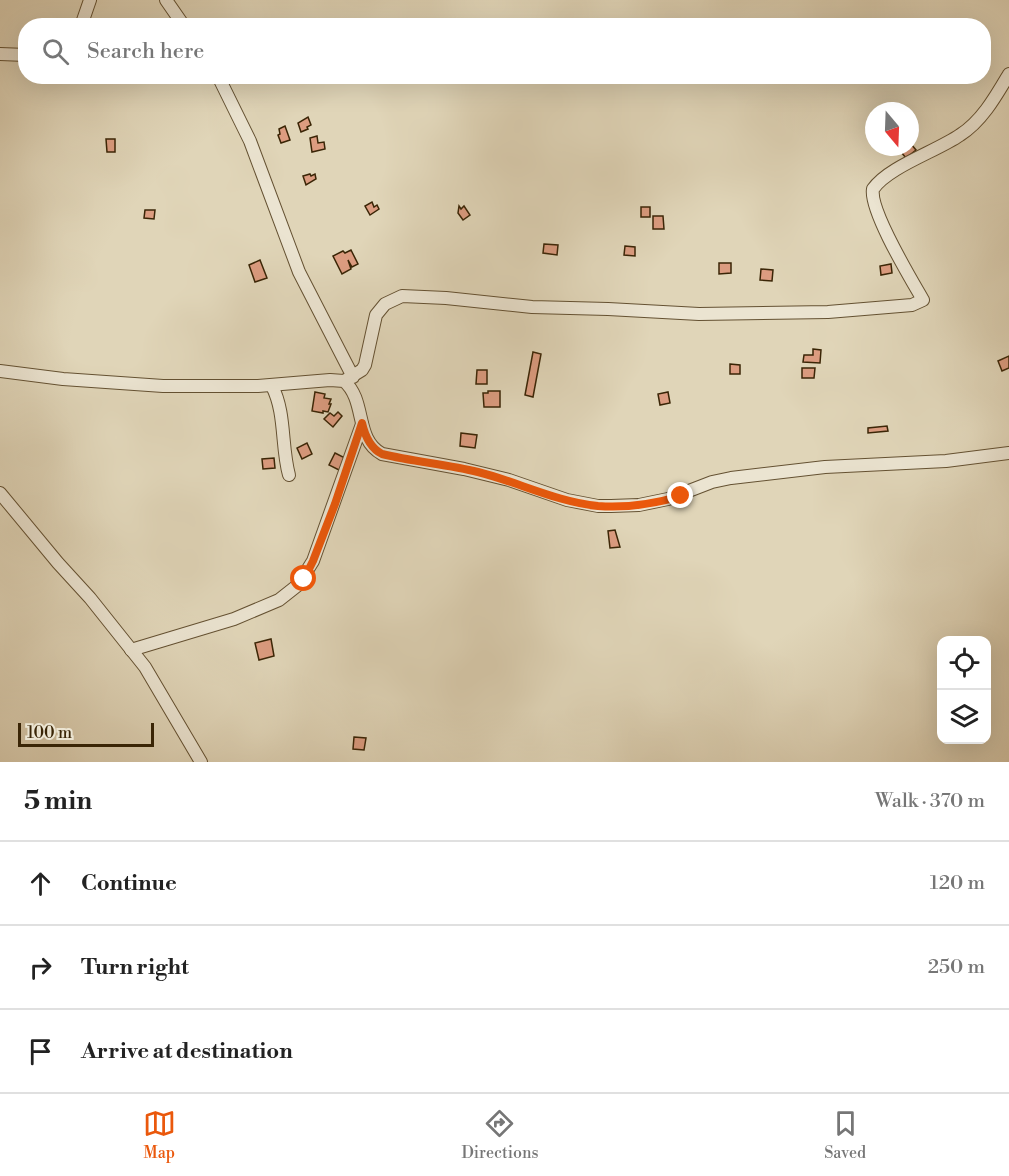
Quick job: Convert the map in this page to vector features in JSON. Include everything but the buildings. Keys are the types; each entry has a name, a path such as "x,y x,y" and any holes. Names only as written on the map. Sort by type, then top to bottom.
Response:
{"street":[{"path":"84,18 90,0"},
{"path":"166,0 178,18"},
{"path":"0,54 18,55"},
{"path":"0,371 149,386 272,386 349,379 362,370 368,359 372,329 378,312 385,304 402,296 532,307 720,315 828,312 912,305 923,300 894,250 874,206 873,189 889,174 970,128 991,103 1009,74"},
{"path":"222,84 250,141 299,272 349,379 369,443 382,454 509,480 551,495 598,506 624,506 658,502 681,496 712,482 743,476 825,467 946,461 1009,453"},
{"path":"272,386 281,414 284,457 289,475"},
{"path":"131,650 234,619 279,600 298,585 313,561 349,465 362,423"},
{"path":"0,493 90,598 145,667 201,762"}],"route":[{"path":"304,579 335,504 362,423 369,443 382,454 479,472 567,500 598,506 624,506 658,502 681,496"}]}
